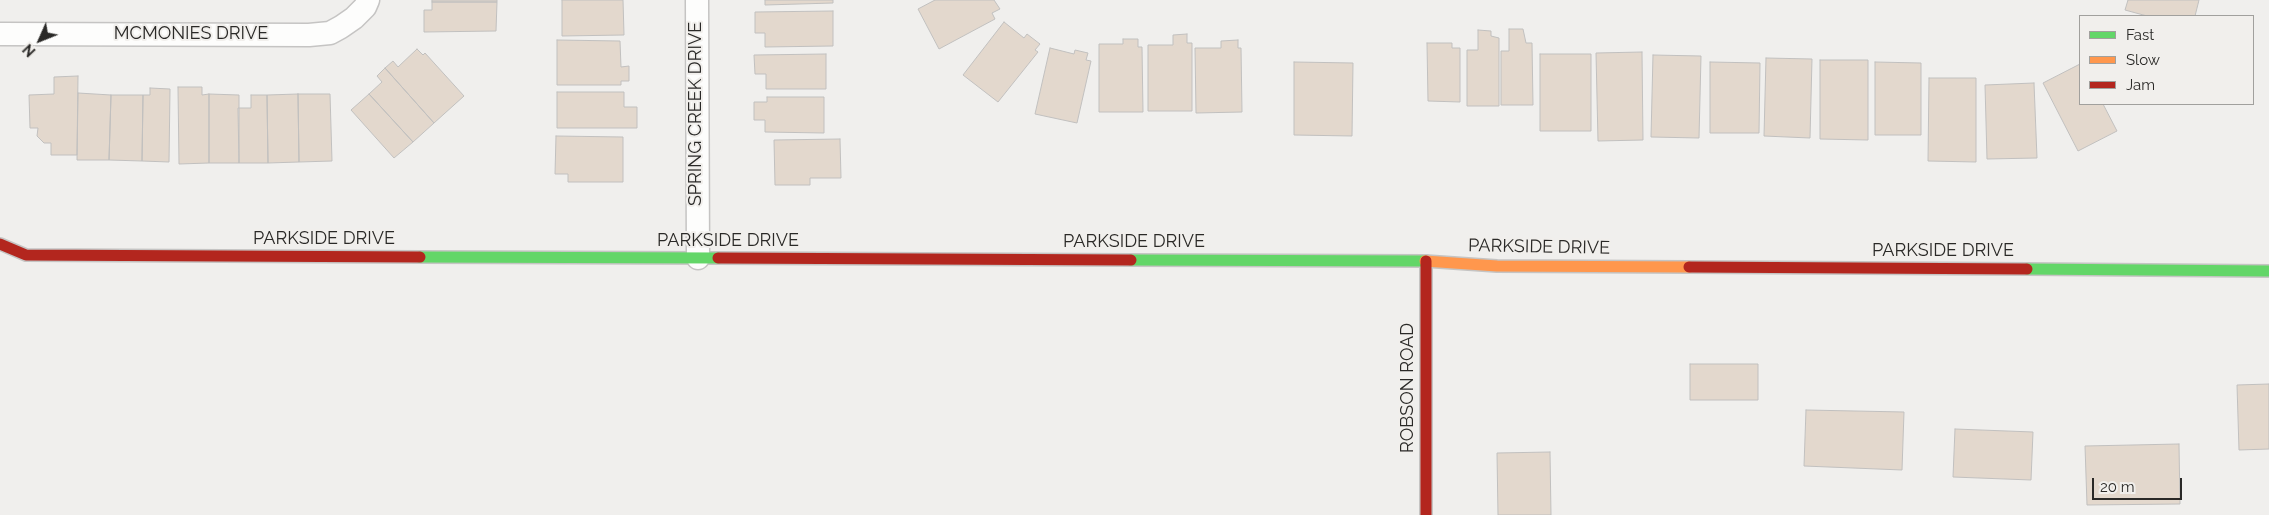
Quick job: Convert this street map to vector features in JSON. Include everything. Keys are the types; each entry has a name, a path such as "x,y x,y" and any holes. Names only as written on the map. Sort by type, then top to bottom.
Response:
{"main road":[{"name":"PARKSIDE DRIVE","path":"0,244 26,255 1426,261 1497,266 2269,271"},
{"name":"ROBSON ROAD","path":"1426,261 1426,515"}],"street":[{"name":"MCMONIES DRIVE","path":"0,34 316,34 330,32 341,27 365,7 368,0"},
{"name":"SPRING CREEK DRIVE","path":"697,0 698,258"}],"building":[{"path":"432,0 497,0 497,2 432,2"},
{"path":"562,0 623,0 624,35 562,36"},
{"path":"765,0 833,0 833,3 765,5"},
{"path":"935,0 994,0 1000,9 992,13 995,19 939,49 918,9"},
{"path":"2128,0 2199,0 2195,15 2143,15 2125,10"},
{"path":"432,2 497,2 496,31 424,32 424,10 432,10"},
{"path":"833,11 833,46 765,47 765,33 755,33 755,12"},
{"path":"1004,22 1024,38 1027,34 1040,44 1035,50 1038,52 998,102 963,75"},
{"path":"1509,29 1523,29 1526,43 1532,43 1533,105 1501,105 1501,51 1509,51"},
{"path":"1478,30 1491,31 1491,36 1499,38 1499,106 1467,106 1467,50 1478,50"},
{"path":"1187,34 1187,43 1192,43 1192,111 1148,111 1148,45 1173,45 1173,35"},
{"path":"1123,39 1138,39 1138,47 1142,47 1143,112 1099,112 1099,44 1123,44"},
{"path":"557,40 620,41 621,67 629,66 629,81 621,81 621,85 557,85"},
{"path":"1238,40 1238,48 1241,48 1242,112 1196,113 1195,48 1221,48 1221,41"},
{"path":"1427,43 1452,43 1452,48 1460,48 1460,102 1428,101"},
{"path":"1050,48 1074,54 1075,50 1088,53 1086,60 1091,61 1077,123 1035,114"},
{"path":"417,49 423,55 425,53 464,96 434,123 385,68 393,61 398,67"},
{"path":"1642,52 1643,140 1598,141 1596,53"},
{"path":"826,54 826,89 766,89 766,74 755,74 754,55"},
{"path":"1540,54 1591,54 1591,131 1540,131"},
{"path":"1653,55 1701,56 1699,138 1651,137"},
{"path":"1766,58 1812,59 1810,138 1764,136"},
{"path":"1820,60 1868,60 1868,140 1820,139"},
{"path":"1294,62 1353,63 1352,136 1294,135"},
{"path":"1710,62 1760,63 1759,133 1710,133"},
{"path":"1875,62 1921,63 1921,135 1875,135"},
{"path":"2079,65 2079,105 2104,105 2117,131 2078,151 2043,83"},
{"path":"385,68 434,123 413,142 369,94 382,82 377,76"},
{"path":"78,76 77,155 51,155 51,143 44,143 37,136 38,128 30,128 29,95 54,94 54,77"},
{"path":"1929,78 1976,78 1976,162 1928,161"},
{"path":"2034,83 2037,158 1987,159 1985,85"},
{"path":"178,87 202,87 202,95 209,94 209,163 179,164"},
{"path":"150,88 170,89 169,162 142,161 143,95 150,95"},
{"path":"557,92 624,92 624,107 637,107 637,128 557,128"},
{"path":"78,93 111,95 109,160 77,160"},
{"path":"209,94 239,95 239,163 209,163"},
{"path":"298,94 330,94 332,161 299,162"},
{"path":"298,94 299,162 268,163 267,95"},
{"path":"369,94 413,142 394,158 351,110"},
{"path":"111,95 143,95 142,161 109,160"},
{"path":"251,95 267,95 268,163 239,163 238,108 251,108"},
{"path":"767,97 824,97 824,133 765,132 765,120 754,120 754,102 767,102"},
{"path":"556,136 623,137 623,182 568,182 568,174 555,174"},
{"path":"840,139 841,178 810,178 810,185 775,185 774,140"},
{"path":"1690,364 1758,364 1758,400 1690,400"},
{"path":"2269,384 2269,449 2239,450 2237,385"},
{"path":"1806,410 1904,412 1902,470 1804,466"},
{"path":"1955,429 2033,432 2031,480 1953,477"},
{"path":"2179,444 2180,504 2087,505 2085,446"},
{"path":"1550,452 1551,515 1498,515 1497,453"}],"traffic: fast":[{"path":"420,257 718,258"},
{"path":"1131,260 1425,261"},
{"path":"2027,269 2269,271"}],"traffic: slow":[{"path":"1425,261 1497,266 1689,267"}],"traffic: jam":[{"path":"0,244 26,255 420,257"},
{"path":"718,258 1131,260"},
{"path":"1426,261 1426,515"},
{"path":"1689,267 2027,269"}]}
